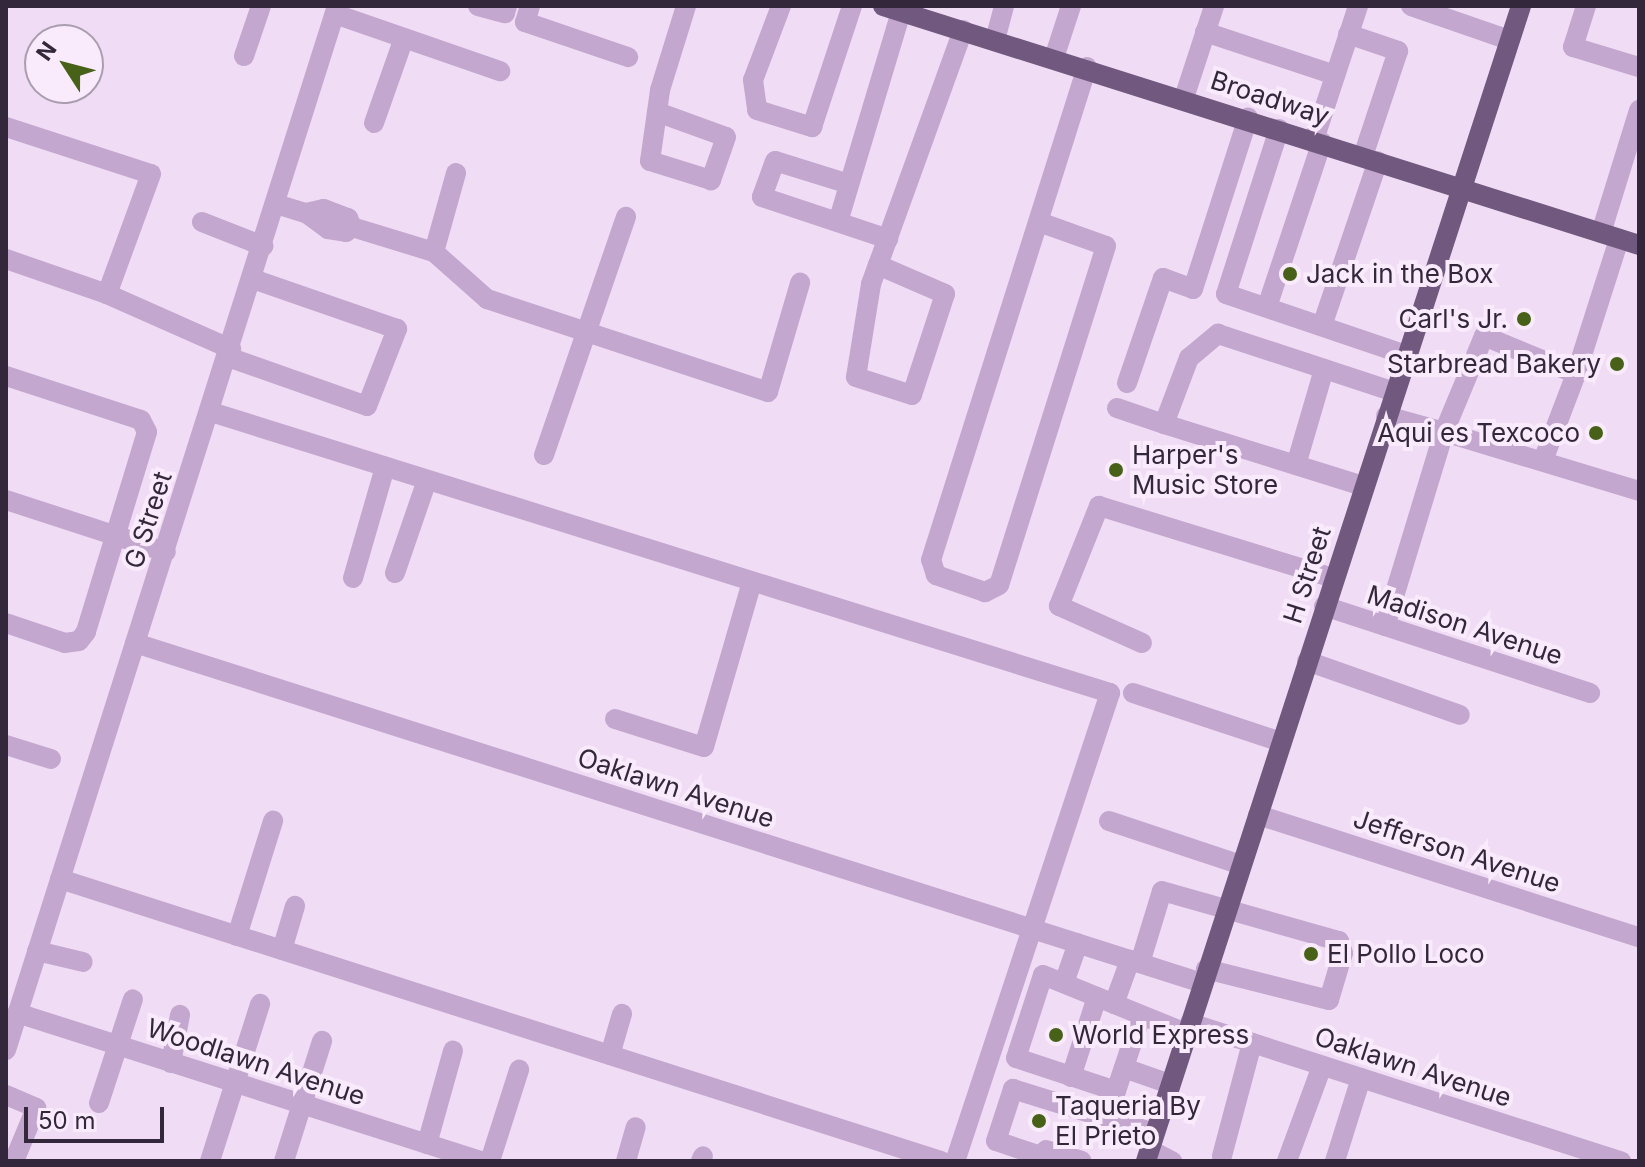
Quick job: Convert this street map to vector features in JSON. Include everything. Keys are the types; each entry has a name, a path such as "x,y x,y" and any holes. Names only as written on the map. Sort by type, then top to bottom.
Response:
{"main road":[{"name":"H Street","path":"1150,1147 1521,6"},
{"name":"Broadway","path":"907,10 1620,239"}],"street":[{"path":"244,56 261,6"},
{"path":"478,6 505,13 507,6"},
{"path":"530,6 525,22 628,57"},
{"path":"657,112 686,6"},
{"path":"781,6 753,80 757,110 812,127 852,6"},
{"path":"995,40 1004,6"},
{"path":"1054,58 1071,6"},
{"path":"1184,98 1214,6"},
{"path":"1267,307 1358,6"},
{"path":"1411,6 1509,40"},
{"path":"1586,6 1573,47 1639,67"},
{"path":"336,8 404,38 500,71"},
{"name":"G Street","path":"6,1050 230,353 336,8"},
{"path":"838,222 907,10"},
{"path":"878,265 945,294 912,395 856,377 878,265 963,30"},
{"path":"1205,32 1335,75"},
{"path":"1322,326 1398,51 1348,34"},
{"path":"374,123 404,38"},
{"path":"1039,222 1106,246 999,585 985,592 936,575 931,560 1087,67"},
{"path":"1544,458 1576,374 1620,239 1639,110"},
{"path":"1127,383 1163,278 1193,289 1248,118"},
{"path":"6,127 151,174 107,294"},
{"path":"1279,129 1226,294 1406,355"},
{"path":"849,184 775,161 762,197 888,239"},
{"path":"434,252 456,173"},
{"path":"276,204 306,213 328,229 346,232 352,227 434,252 487,299 768,392 800,283"},
{"path":"544,455 626,217"},
{"path":"202,222 263,246"},
{"path":"6,259 107,294 230,353 367,406 397,329 253,279"},
{"path":"1164,424 1189,358 1218,334 1394,392"},
{"path":"1385,626 1444,432 1484,336 1576,374"},
{"path":"1296,465 1324,369"},
{"path":"6,376 141,420 147,432 86,632 79,641 65,643 6,623"},
{"path":"1117,408 1363,486"},
{"path":"211,412 1110,693 1035,930 955,1161"},
{"path":"1386,416 1544,458 1639,491"},
{"path":"353,578 385,467"},
{"path":"395,573 427,480"},
{"path":"6,500 166,552"},
{"path":"1142,643 1059,606 1099,506 1333,578"},
{"path":"615,719 704,747 752,582"},
{"name":"Madison Avenue","path":"1324,606 1590,693"},
{"name":"Oaklawn Avenue","path":"135,643 1135,961 1329,1000 1343,953 1339,941 1227,908"},
{"path":"1307,661 1460,715"},
{"path":"1133,693 1281,742"},
{"path":"6,745 51,759"},
{"name":"Jefferson Avenue","path":"1258,815 1639,937"},
{"path":"237,936 273,821"},
{"path":"1109,821 1241,865"},
{"path":"60,879 941,1161"},
{"path":"1071,1077 1106,1001 1135,961 1162,891 1227,908"},
{"path":"282,950 295,906"},
{"path":"1078,943 1064,983 1043,975 1016,1058 1116,1091 1141,1016"},
{"path":"37,951 83,962"},
{"name":"Oaklawn Avenue","path":"1064,983 1141,1016 1252,1043 1621,1161"},
{"path":"99,1103 133,999"},
{"path":"210,1161 260,1004"},
{"name":"Woodlawn Avenue","path":"17,1013 480,1161"},
{"path":"610,1055 622,1014"},
{"path":"171,1063 180,1015"},
{"path":"284,1161 322,1041"},
{"path":"1222,1156 1252,1043"},
{"path":"427,1144 453,1051"},
{"path":"1287,1161 1322,1066"},
{"path":"1124,1068 1170,1084"},
{"path":"490,1161 519,1070"},
{"path":"1335,1161 1361,1078"},
{"path":"1056,1161 996,1141 1013,1089 1150,1147 1172,1161"},
{"path":"6,1095 36,1108 14,1161"},
{"path":"1081,1161 1007,1137 1018,1103 1150,1147"},
{"path":"626,1161 636,1127"}],"place":[{"name":"Jack in the Box","path":"1290,274"},
{"name":"Carl's Jr.","path":"1524,319"},
{"name":"Starbread Bakery","path":"1617,364"},
{"name":"Aqui es Texcoco","path":"1596,433"},
{"name":"Harper's Music Store","path":"1116,470"},
{"name":"El Pollo Loco","path":"1311,954"},
{"name":"World Express","path":"1056,1035"},
{"name":"Taqueria By El Prieto","path":"1039,1121"}]}
